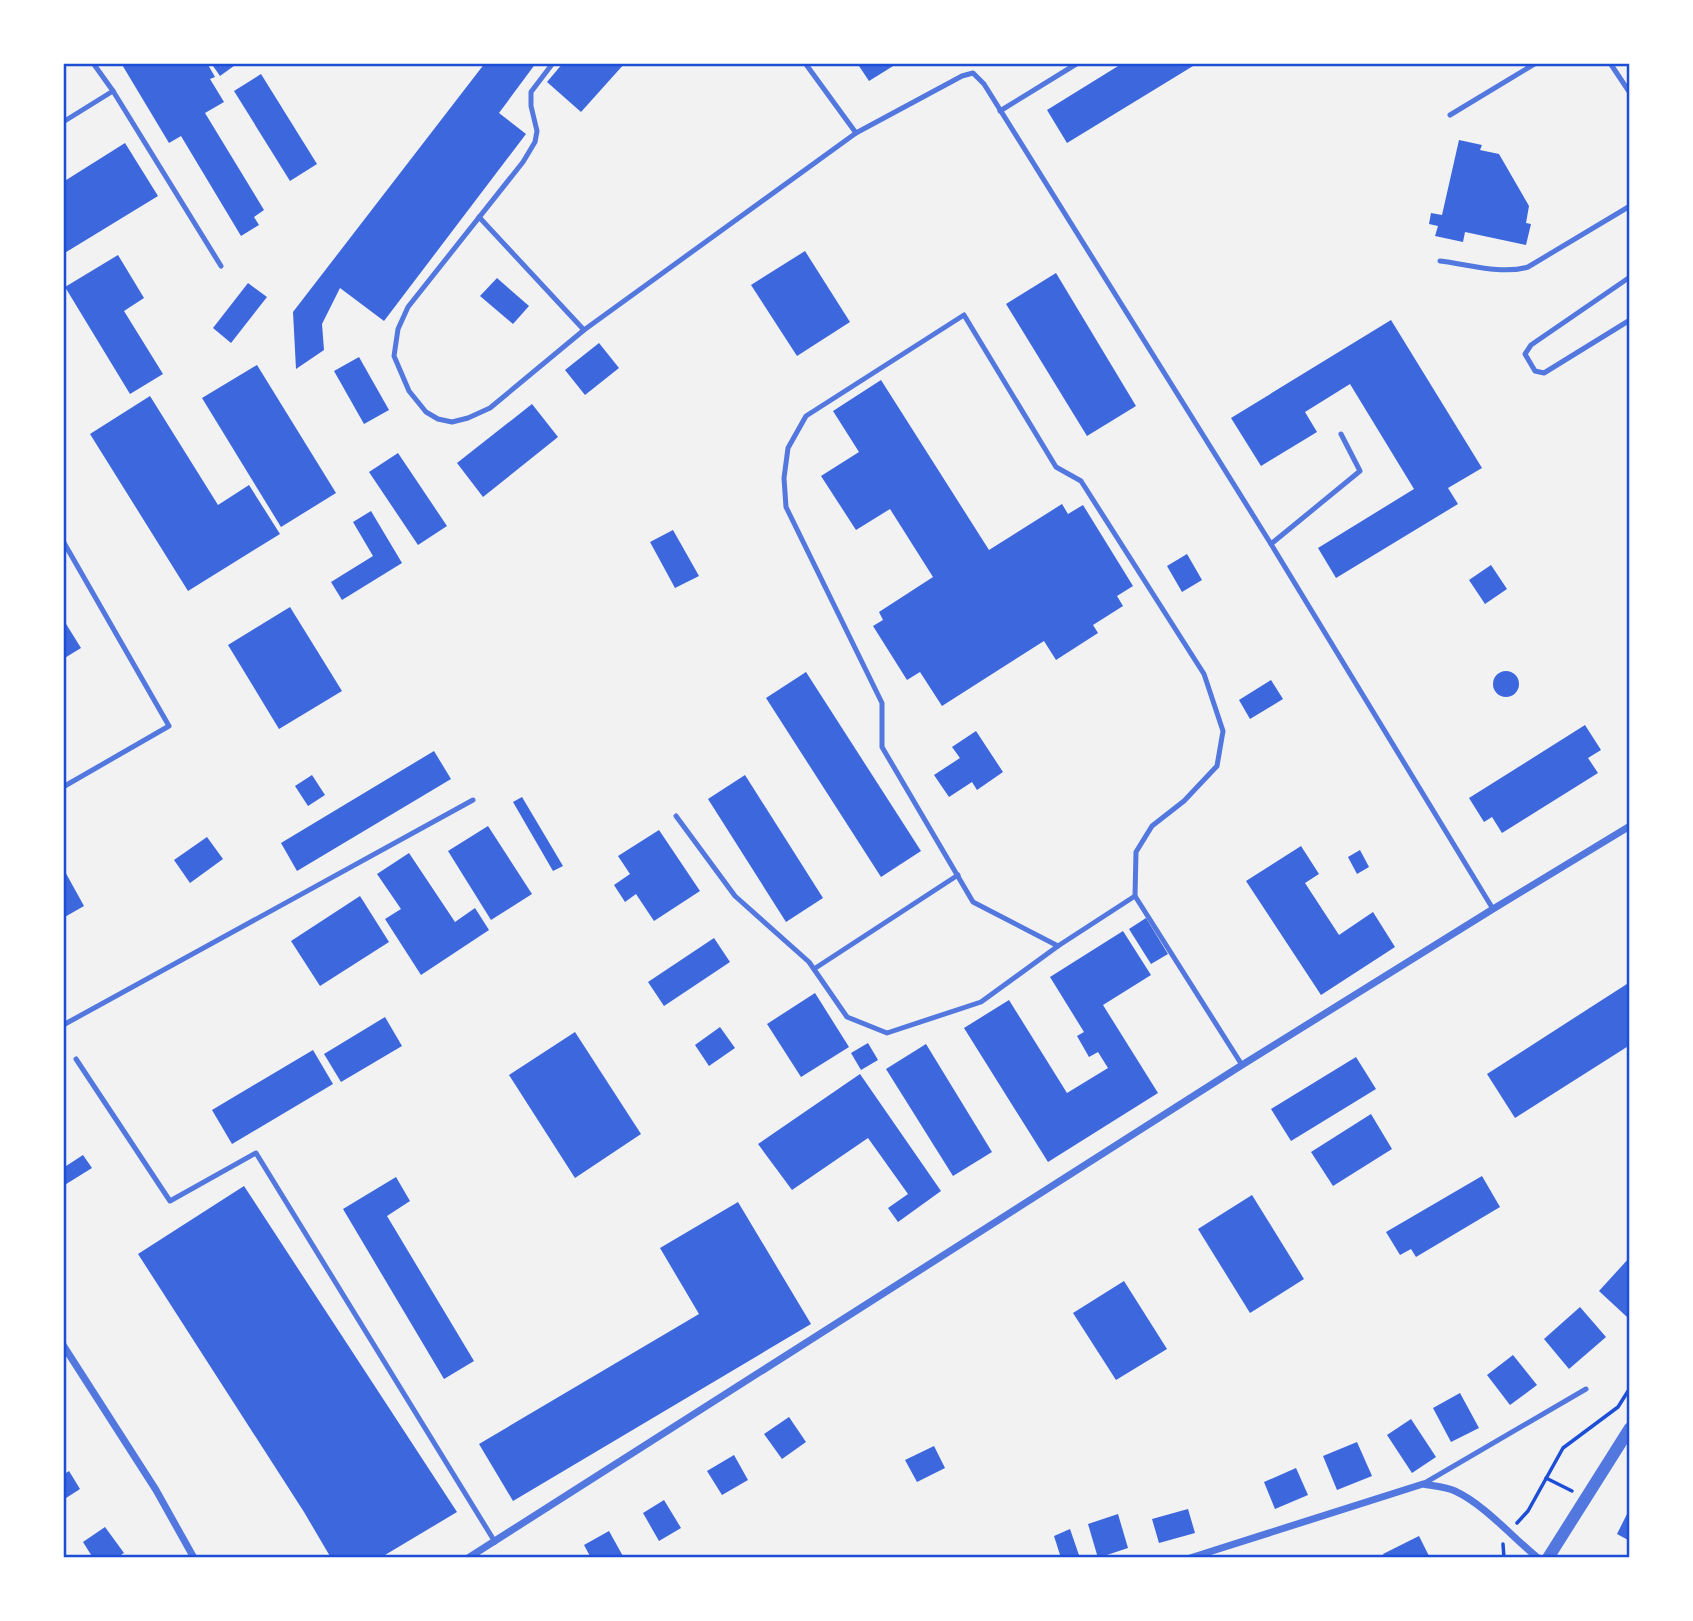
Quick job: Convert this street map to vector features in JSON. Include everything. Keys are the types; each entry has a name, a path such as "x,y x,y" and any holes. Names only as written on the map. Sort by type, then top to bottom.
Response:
{"street":[{"path":"468,1558 1242,1065 1630,826"},
{"path":"63,1345 156,1490 194,1558"},
{"path":"1548,1558 1630,1428"},
{"path":"1190,1558 1423,1484 1454,1490 1476,1504 1538,1558"}],"lane":[{"path":"93,63 221,267"},
{"path":"553,63 531,92 531,106 537,131 535,142 523,162 408,307 398,329 394,356 409,391 426,412 438,419 452,422 490,408 584,330 856,133 962,76 973,73 979,77 1271,544 1493,909"},
{"path":"805,63 856,133"},
{"path":"1000,111 1078,63"},
{"path":"1450,115 1536,63"},
{"path":"1610,63 1630,93"},
{"path":"63,122 113,91"},
{"path":"1440,261 1518,270 1528,267 1630,206"},
{"path":"479,217 584,330"},
{"path":"1630,277 1531,345 1525,354 1535,371 1544,373 1630,320"},
{"path":"1058,946 973,902 882,747 881,703 786,508 784,478 788,448 806,416 964,315 1056,467 1081,481 1204,674 1223,731 1217,766 1184,801 1153,826 1136,852 1135,896 1242,1065"},
{"path":"1271,544 1360,471 1341,435"},
{"path":"63,541 169,726 63,787"},
{"path":"63,1021 65,1024 473,800"},
{"path":"676,816 735,896 809,962 847,1017 887,1033 981,1002 1058,946 1135,896"},
{"path":"814,969 958,876"},
{"path":"76,1059 170,1201 256,1153 495,1542"},
{"path":"1423,1484 1586,1389"}],"path":[{"path":"1528,1511 1563,1448 1618,1407 1630,1388"},
{"path":"1546,1478 1584,1498"}],"building":[{"path":"121,63 207,63 215,77 210,79 224,102 205,113 264,210 254,217 259,225 241,236 181,136 169,143"},
{"path":"211,63 238,63 220,76"},
{"path":"485,63 536,63 499,113 526,134 384,321 340,288 322,324 324,350 296,369 293,312"},
{"path":"563,63 625,63 581,112 547,82"},
{"path":"857,63 898,63 869,81"},
{"path":"1123,63 1198,63 1067,143 1047,110"},
{"path":"261,74 317,164 290,181 234,91"},
{"path":"1459,140 1482,145 1480,150 1499,154 1529,206 1526,223 1531,224 1526,245 1465,232 1463,242 1435,236 1438,226 1429,224 1431,213 1442,215"},
{"path":"125,143 158,196 63,254 63,182"},
{"path":"805,251 850,322 797,356 751,285"},
{"path":"118,255 144,298 124,311 163,374 130,394 65,287"},
{"path":"1056,273 1136,406 1087,436 1006,304"},
{"path":"497,278 529,306 513,324 480,296"},
{"path":"248,283 267,297 231,343 213,328"},
{"path":"1391,320 1482,468 1448,488 1458,504 1336,578 1318,548 1414,489 1350,384 1305,412 1317,432 1261,466 1231,418"},
{"path":"599,343 619,368 585,395 565,370"},
{"path":"359,357 389,410 364,424 334,371"},
{"path":"257,365 336,493 281,527 202,398"},
{"path":"881,380 989,550 1062,504 1068,514 1083,505 1133,586 1117,596 1123,606 1093,625 1098,633 1056,660 1044,641 942,706 920,672 907,680 873,626 883,620 879,612 933,577 890,509 856,530 821,476 859,452 833,411"},
{"path":"150,396 218,505 249,485 280,534 188,591 90,434"},
{"path":"532,404 558,437 483,497 457,463"},
{"path":"398,453 447,526 418,545 369,472"},
{"path":"371,511 402,563 342,600 331,582 373,556 353,522"},
{"path":"673,530 699,576 675,588 650,542"},
{"path":"1187,554 1202,580 1182,592 1167,566"},
{"path":"1491,565 1507,589 1485,604 1469,580"},
{"path":"290,607 342,691 279,729 228,645"},
{"path":"63,619 81,648 63,659"},
{"path":"1506,671 1515,675 1519,684 1515,693 1506,697 1497,693 1493,684 1497,675"},
{"path":"806,672 921,851 881,877 766,698"},
{"path":"1271,680 1283,699 1250,719 1239,700"},
{"path":"1585,725 1601,750 1588,758 1598,773 1502,833 1492,817 1484,822 1469,798"},
{"path":"976,731 1003,772 977,790 972,782 949,797 934,775 960,758 952,747"},
{"path":"434,751 451,779 297,871 281,843"},
{"path":"312,775 325,795 308,806 295,786"},
{"path":"745,775 823,898 786,922 708,799"},
{"path":"522,797 563,866 553,871 513,802"},
{"path":"488,826 532,894 491,920 448,851"},
{"path":"659,830 700,891 654,921 636,894 625,902 614,885 630,874 618,856"},
{"path":"207,837 223,859 190,883 174,860"},
{"path":"1301,846 1319,874 1305,883 1339,935 1373,912 1395,947 1321,995 1246,881"},
{"path":"1360,850 1369,867 1357,874 1348,857"},
{"path":"409,853 455,922 475,908 489,930 421,975 385,919 401,909 377,874"},
{"path":"63,868 84,906 63,918"},
{"path":"360,896 389,942 320,986 291,941"},
{"path":"1146,918 1168,954 1151,964 1129,929"},
{"path":"1123,931 1151,975 1103,1005 1158,1093 1048,1162 964,1028 1009,1000 1067,1093 1108,1068 1098,1052 1089,1057 1077,1036 1084,1032 1050,977"},
{"path":"714,938 730,962 664,1006 648,982"},
{"path":"1630,982 1630,1045 1515,1118 1487,1074"},
{"path":"815,993 849,1047 801,1077 767,1024"},
{"path":"385,1017 402,1046 341,1082 324,1054"},
{"path":"720,1027 735,1048 709,1066 695,1045"},
{"path":"575,1032 641,1134 575,1178 509,1075"},
{"path":"868,1043 878,1060 861,1070 851,1053"},
{"path":"926,1044 992,1152 953,1176 886,1069"},
{"path":"313,1050 333,1084 232,1144 212,1110"},
{"path":"1356,1057 1376,1089 1291,1141 1271,1109"},
{"path":"860,1074 941,1191 898,1222 888,1208 908,1194 868,1138 792,1190 758,1144"},
{"path":"1371,1114 1392,1149 1333,1186 1311,1152"},
{"path":"83,1155 92,1168 63,1186 63,1168"},
{"path":"1482,1176 1500,1207 1416,1257 1411,1249 1400,1255 1386,1232"},
{"path":"396,1177 410,1201 387,1216 474,1361 444,1379 343,1209"},
{"path":"244,1186 457,1512 380,1558 331,1558 138,1254"},
{"path":"1252,1195 1304,1279 1250,1313 1198,1229"},
{"path":"738,1202 811,1324 513,1501 479,1444 699,1314 660,1248"},
{"path":"1630,1257 1630,1313 1627,1317 1599,1291"},
{"path":"1124,1281 1167,1349 1116,1380 1073,1313"},
{"path":"1580,1307 1606,1337 1569,1369 1544,1339"},
{"path":"1513,1355 1537,1385 1510,1405 1487,1375"},
{"path":"1460,1393 1479,1428 1451,1442 1433,1408"},
{"path":"789,1417 806,1442 782,1459 764,1434"},
{"path":"1411,1419 1436,1457 1412,1473 1387,1435"},
{"path":"1357,1442 1372,1476 1337,1490 1323,1456"},
{"path":"934,1446 945,1468 917,1482 905,1460"},
{"path":"734,1455 748,1480 722,1495 707,1471"},
{"path":"1296,1468 1308,1495 1275,1509 1264,1482"},
{"path":"69,1471 80,1489 63,1500 63,1475"},
{"path":"664,1500 681,1528 659,1541 643,1513"},
{"path":"1188,1509 1195,1533 1159,1543 1152,1519"},
{"path":"1118,1514 1128,1548 1098,1558 1088,1524"},
{"path":"1627,1514 1630,1516 1630,1541 1617,1534"},
{"path":"105,1527 124,1553 116,1558 93,1558 83,1542"},
{"path":"1070,1529 1080,1558 1061,1558 1054,1536"},
{"path":"609,1531 624,1558 591,1558 584,1545"},
{"path":"1419,1536 1430,1558 1385,1558 1383,1554"}]}
